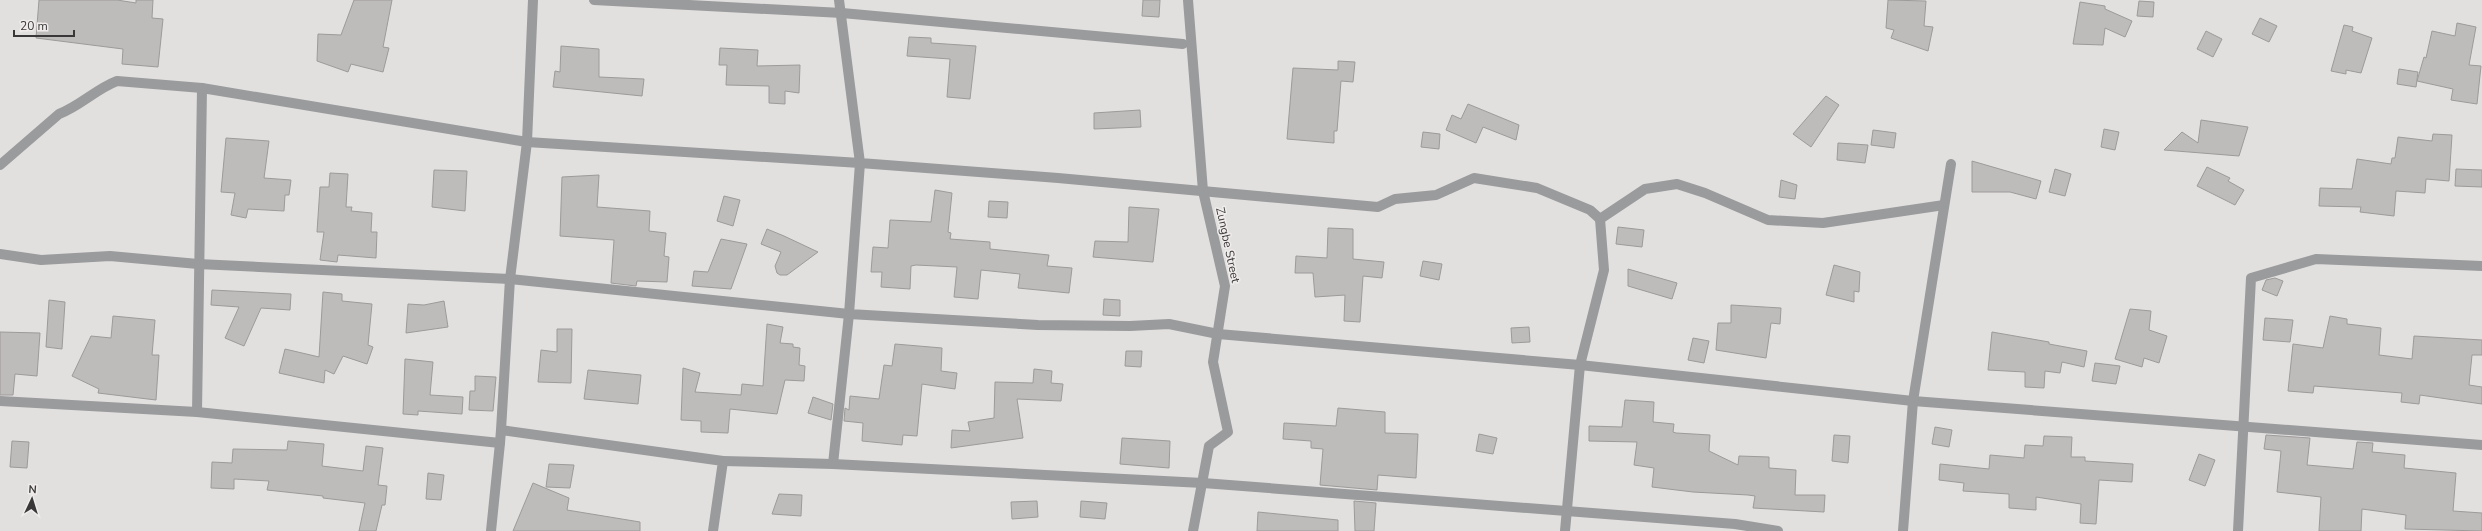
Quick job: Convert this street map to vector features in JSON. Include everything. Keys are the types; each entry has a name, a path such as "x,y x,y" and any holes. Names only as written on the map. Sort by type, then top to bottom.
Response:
{"street":[{"path":"491,531 501,430 510,279 527,142 533,0"},
{"path":"594,0 842,13 1183,44"},
{"path":"833,464 849,314 860,163 840,0"},
{"name":"Zungbe Street","path":"1188,0 1203,191 1225,286 1213,362 1228,432 1209,446 1193,531"},
{"path":"0,165 59,114 71,110 107,85 117,81 202,88 527,142 860,163 1378,207 1394,199 1436,195 1474,178 1537,188 1590,210 1600,220 1604,270 1580,365 1565,531"},
{"path":"196,412 202,88"},
{"path":"1903,531 1913,401 1951,164"},
{"path":"1600,220 1645,189 1677,184 1705,193 1768,220 1823,224 1944,206"},
{"path":"0,254 41,260 110,256 198,264 510,279 849,314 1038,325 1130,326 1169,324 1218,334 1580,365 1913,401 2244,425 2482,445"},
{"path":"2238,531 2250,282 2255,276 2316,259 2482,266"},
{"path":"0,401 196,412 500,443"},
{"path":"501,430 723,461 833,464 1203,483 1735,524 1778,531"},
{"path":"713,531 723,461"}],"building":[{"path":"39,0 117,0 136,3 136,0 153,0 152,18 163,19 158,67 122,64 123,49 36,38"},
{"path":"354,0 392,0 383,47 389,48 383,72 351,64 348,72 317,61 318,34 341,35"},
{"path":"1143,0 1160,0 1159,17 1142,16"},
{"path":"1888,0 1926,1 1924,26 1933,27 1928,51 1891,38 1894,30 1886,28"},
{"path":"2139,1 2154,2 2153,17 2137,16"},
{"path":"2080,2 2105,6 2105,9 2132,21 2125,37 2105,28 2103,45 2073,44"},
{"path":"2260,18 2277,26 2269,42 2252,34"},
{"path":"2457,23 2476,27 2469,65 2481,66 2477,104 2451,100 2453,89 2417,81 2424,57 2426,58 2432,31 2455,36"},
{"path":"2344,25 2353,27 2352,31 2372,38 2361,73 2346,70 2346,74 2331,71"},
{"path":"2206,31 2222,39 2213,57 2197,49"},
{"path":"909,37 931,38 931,43 976,46 970,99 947,97 950,59 907,56"},
{"path":"561,46 599,49 599,77 644,79 642,96 553,87 555,71 560,72"},
{"path":"720,48 758,50 757,66 800,65 799,93 785,91 785,104 769,103 769,86 726,85 727,65 719,65"},
{"path":"1338,61 1355,62 1353,82 1341,81 1337,131 1334,131 1334,143 1287,139 1293,68 1338,70"},
{"path":"2399,69 2418,72 2416,87 2397,84"},
{"path":"1826,96 1839,105 1811,147 1793,134"},
{"path":"1468,104 1519,125 1516,140 1483,127 1476,143 1446,130 1452,115 1461,119"},
{"path":"1140,110 1141,127 1094,129 1094,113"},
{"path":"2201,120 2248,127 2239,156 2164,150 2182,132 2198,143"},
{"path":"2104,129 2119,132 2115,150 2101,147"},
{"path":"1873,130 1896,133 1894,148 1871,145"},
{"path":"1423,132 1440,134 1439,149 1421,147"},
{"path":"2433,134 2452,135 2449,181 2426,179 2425,193 2396,191 2394,216 2360,212 2361,207 2319,206 2320,188 2352,189 2357,159 2391,164 2392,158 2395,158 2398,137 2432,141"},
{"path":"226,138 269,141 264,178 291,180 289,195 285,195 284,211 248,209 246,218 231,215 235,193 221,192"},
{"path":"1838,143 1868,145 1865,163 1837,160"},
{"path":"1972,161 2041,181 2036,199 2010,192 1972,192"},
{"path":"2207,167 2230,178 2228,181 2244,190 2235,205 2197,186"},
{"path":"2055,169 2071,174 2065,196 2049,192"},
{"path":"2456,169 2482,170 2482,187 2455,186"},
{"path":"434,170 467,171 465,211 432,207"},
{"path":"330,173 348,174 346,207 352,207 351,211 372,213 371,232 377,232 376,258 338,255 337,262 320,260 324,232 317,232 320,187 329,187"},
{"path":"599,175 597,207 650,211 649,231 666,233 664,256 669,257 667,282 637,281 636,286 611,283 614,240 560,236 562,177"},
{"path":"1781,180 1797,185 1795,199 1779,197"},
{"path":"935,190 952,193 948,232 951,233 950,239 990,242 990,249 1049,255 1047,266 1072,268 1069,293 1018,288 1020,274 981,270 978,299 954,297 957,267 916,265 911,266 910,289 881,287 882,272 871,272 873,247 888,248 890,220 931,222"},
{"path":"724,196 740,200 733,226 717,221"},
{"path":"989,201 1008,202 1007,218 988,217"},
{"path":"1129,207 1159,209 1153,262 1093,257 1095,241 1128,242"},
{"path":"1618,227 1644,230 1642,247 1616,244"},
{"path":"1328,228 1353,229 1353,259 1384,262 1382,278 1363,276 1360,322 1344,321 1345,295 1315,297 1313,273 1295,273 1296,256 1327,258"},
{"path":"767,229 818,252 787,275 780,275 777,273 775,266 781,252 761,244"},
{"path":"721,239 747,244 731,289 692,286 694,271 708,272"},
{"path":"1423,261 1442,264 1439,280 1420,276"},
{"path":"1834,265 1860,272 1859,292 1854,291 1854,302 1826,295"},
{"path":"1628,269 1677,283 1672,299 1628,286"},
{"path":"2275,278 2283,281 2277,296 2262,290 2266,280"},
{"path":"212,290 291,294 290,310 261,308 244,346 225,338 239,307 211,305"},
{"path":"323,292 342,294 342,301 372,304 368,345 373,347 367,364 343,356 334,374 325,370 324,383 279,373 285,349 319,357"},
{"path":"1104,299 1120,300 1120,316 1103,315"},
{"path":"49,300 65,302 62,349 46,347"},
{"path":"444,301 448,327 406,333 408,304 424,305"},
{"path":"1731,305 1781,308 1780,324 1771,323 1766,358 1716,350 1718,323 1731,323"},
{"path":"2130,309 2151,311 2149,330 2167,336 2159,363 2144,358 2142,367 2115,359"},
{"path":"113,316 155,320 152,355 159,355 156,400 98,393 99,389 72,376 91,336 111,338"},
{"path":"2330,316 2347,319 2347,324 2381,328 2379,355 2412,359 2414,336 2482,340 2482,355 2472,355 2469,385 2482,387 2482,404 2420,395 2419,404 2401,402 2402,393 2314,386 2313,393 2288,391 2293,344 2323,348"},
{"path":"2265,318 2293,320 2290,342 2263,340"},
{"path":"767,324 783,327 780,343 793,344 793,347 800,348 799,365 805,366 804,381 785,380 777,414 730,409 728,433 701,432 701,421 681,420 683,368 700,373 695,392 741,395 742,384 763,386"},
{"path":"1529,327 1530,342 1512,343 1511,328"},
{"path":"557,329 572,329 571,383 538,382 541,350 557,352"},
{"path":"0,332 40,333 37,376 15,374 13,395 0,395"},
{"path":"1992,332 2049,342 2049,344 2087,351 2084,367 2062,362 2060,373 2045,371 2044,388 2025,387 2025,372 1988,370"},
{"path":"1693,338 1709,341 1704,363 1688,360"},
{"path":"895,344 942,348 941,371 957,373 955,389 922,384 917,436 903,435 902,445 862,441 863,423 844,421 845,408 849,410 850,396 879,399 884,365 892,366"},
{"path":"1126,351 1142,351 1141,367 1125,366"},
{"path":"405,359 433,362 430,395 463,397 462,414 418,411 418,415 403,414"},
{"path":"2095,363 2120,366 2116,384 2092,381"},
{"path":"1034,369 1052,371 1051,383 1063,384 1061,401 1017,399 1023,438 951,448 952,430 970,431 968,422 994,418 995,382 1033,383"},
{"path":"588,370 641,375 638,404 584,399"},
{"path":"475,376 496,377 493,411 469,410 470,391 475,391"},
{"path":"813,397 833,404 831,420 808,413"},
{"path":"1625,400 1654,402 1653,422 1674,424 1673,432 1676,433 1710,435 1709,451 1738,465 1739,456 1769,457 1769,468 1796,470 1795,495 1825,495 1824,512 1753,508 1755,496 1693,492 1652,487 1654,468 1634,465 1637,442 1589,441 1589,426 1622,427"},
{"path":"1338,408 1385,412 1385,433 1418,434 1416,478 1378,475 1377,490 1320,485 1323,449 1311,448 1311,441 1283,439 1284,423 1336,426"},
{"path":"1935,427 1952,430 1949,447 1932,444"},
{"path":"1479,434 1497,438 1493,454 1476,451"},
{"path":"1834,435 1850,436 1848,463 1832,461"},
{"path":"2266,435 2310,438 2307,465 2353,469 2357,442 2373,443 2372,452 2405,455 2404,468 2456,473 2453,511 2482,513 2482,531 2405,529 2406,515 2362,509 2361,531 2319,531 2321,497 2277,492 2281,451 2264,449"},
{"path":"2044,436 2072,437 2071,457 2085,457 2085,461 2133,464 2132,482 2099,480 2096,524 2080,523 2081,504 2036,497 2036,510 2009,508 2009,494 1963,491 1964,483 1939,480 1940,464 1989,469 1990,455 2024,458 2025,445 2043,446"},
{"path":"1122,438 1170,441 1169,468 1120,464"},
{"path":"12,441 29,442 27,468 10,467"},
{"path":"288,441 324,444 322,466 363,471 366,446 383,448 378,485 387,486 385,505 382,505 376,531 359,531 365,503 323,498 323,496 267,490 269,481 234,479 234,489 211,488 212,462 232,463 233,449 287,450"},
{"path":"2199,454 2215,460 2205,486 2189,480"},
{"path":"549,464 574,465 570,488 546,487"},
{"path":"428,473 444,475 441,500 426,499"},
{"path":"533,483 569,498 567,510 640,522 640,531 513,531"},
{"path":"779,494 802,495 801,516 772,514"},
{"path":"1037,501 1038,517 1012,519 1011,502"},
{"path":"1081,501 1107,503 1105,519 1080,517"},
{"path":"1354,501 1376,503 1374,531 1355,531"},
{"path":"1258,512 1338,520 1338,531 1257,531"}]}
